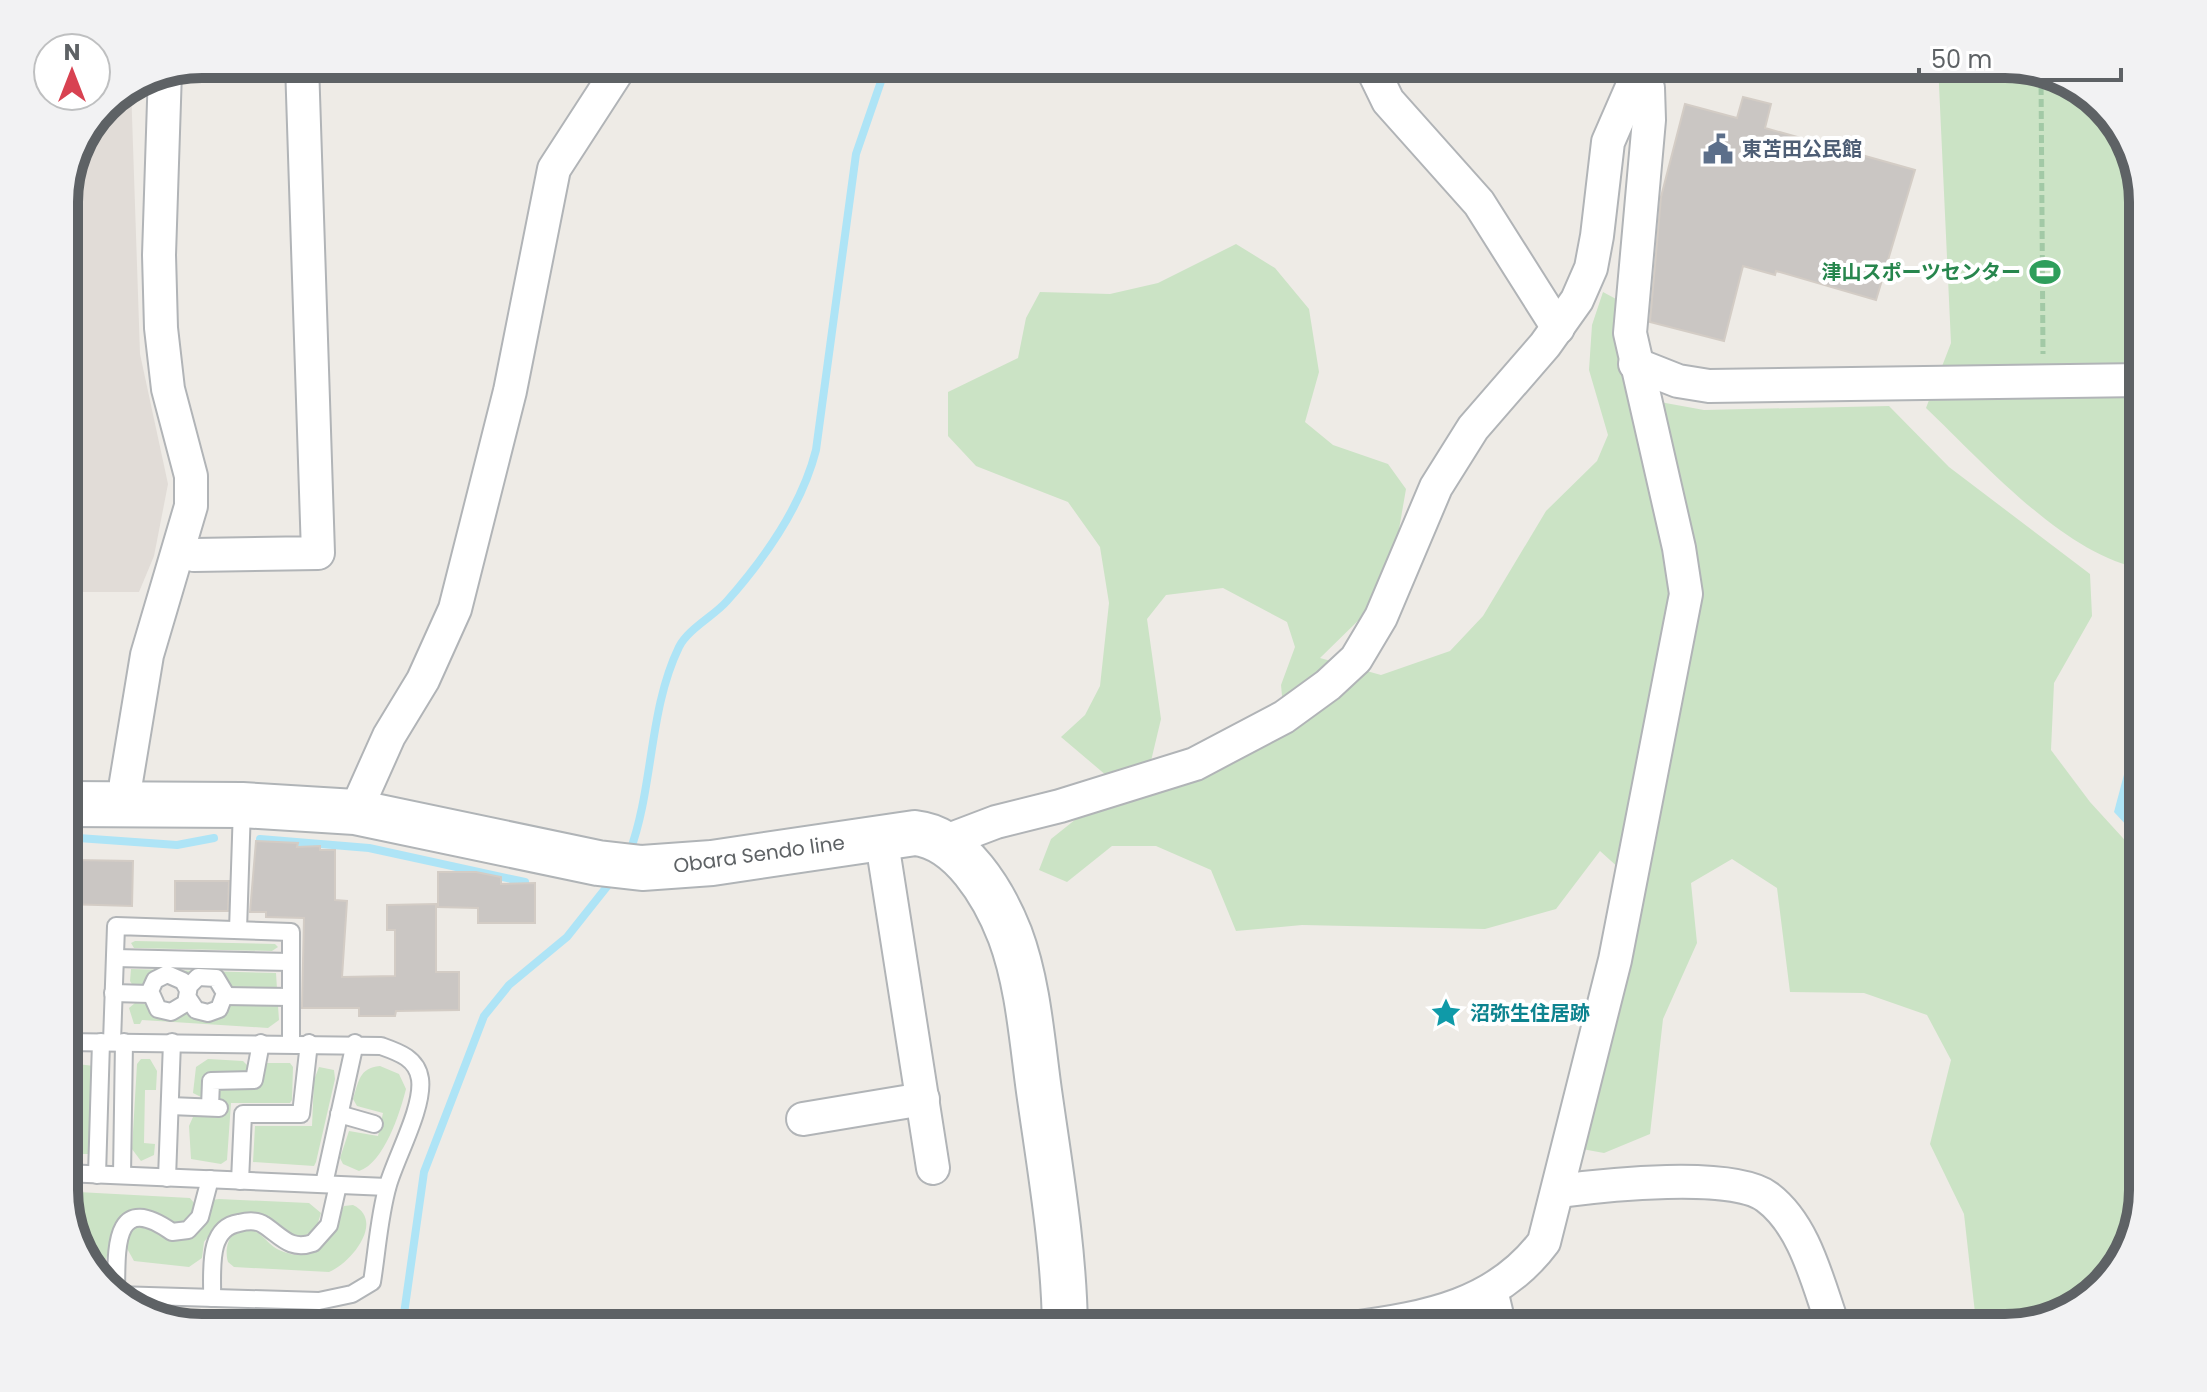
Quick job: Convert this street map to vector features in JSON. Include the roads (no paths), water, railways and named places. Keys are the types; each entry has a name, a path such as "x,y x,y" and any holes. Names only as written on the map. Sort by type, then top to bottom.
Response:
{"main road":[{"name":"Obara Sendo line","path":"78,804 242,805 355,812 598,863 642,868 712,863 881,836 915,833 946,841"},
{"path":"946,841 998,907 1011,938 1031,1032 1061,1259 1064,1314"}],"street":[{"path":"180,551 194,555 318,553 302,78"},
{"path":"355,812 389,736 423,680 455,609 510,391 554,169 613,78"},
{"path":"1377,78 1388,101 1479,203 1558,328"},
{"path":"946,841 996,822 1060,806 1195,764 1284,717 1328,685 1356,659 1381,617 1436,487 1473,428 1558,328 1577,300 1591,268 1608,142 1635,78"},
{"path":"1432,1314 1491,1290 1524,1269 1544,1242 1560,1191 1615,960 1686,594 1679,548 1635,364 1629,310 1649,120 1648,88 1643,78"},
{"path":"126,804 126,782 147,655 191,506 191,476 168,389 161,328 159,255 165,84"},
{"path":"1635,364 1678,381 1709,386 2129,380"},
{"path":"881,836 933,1168"},
{"path":"803,1119 923,1099"},
{"path":"1560,1191 1685,1183 1733,1186 1766,1196 1786,1217 1804,1248 1829,1314"},
{"path":"1491,1290 1497,1314"}],"lane":[{"path":"238,930 242,805"},
{"path":"122,1175 113,1042 116,926 291,932 291,1043"},
{"path":"115,958 291,962"},
{"path":"188,994 177,1011 164,1012 154,1004 150,994 155,980 167,974 183,981 188,994 196,1010 208,1013 219,1009 225,996 221,982 210,976 198,977 188,994"},
{"path":"113,993 150,994"},
{"path":"225,996 291,997"},
{"path":"78,1042 355,1043 401,1053 415,1064 420,1080 418,1098 387,1187 372,1282 352,1294 319,1301 138,1296"},
{"path":"97,1175 113,1042"},
{"path":"167,1178 172,1042"},
{"path":"170,1106 215,1108 211,1081 254,1080 261,1043"},
{"path":"240,1181 243,1114 301,1114 309,1043"},
{"path":"212,1298 215,1247 226,1227 237,1223 262,1223 291,1244 313,1243 329,1225 339,1114 355,1043"},
{"path":"339,1114 374,1124"},
{"path":"78,1174 387,1187"},
{"path":"116,1279 119,1233 126,1223 142,1217 152,1218 172,1232 188,1230 200,1217 210,1179"}],"water":[{"path":"2129,762 2129,828 2114,812"}],"waterway":[{"path":"629,854 643,803 662,697 679,647 688,634 722,607 755,567 792,511 810,471 816,450 856,154 882,78"},
{"path":"78,838 177,845 214,838"},
{"path":"260,839 369,848 525,882"},
{"path":"404,1314 424,1172 484,1016 509,985 567,937 613,879"}],"place":[{"name":"東苫田公民館","path":"1718,149"},
{"name":"津山スポーツセンター","path":"2045,272"},
{"name":"沼弥生住居跡","path":"1446,1013"}]}
